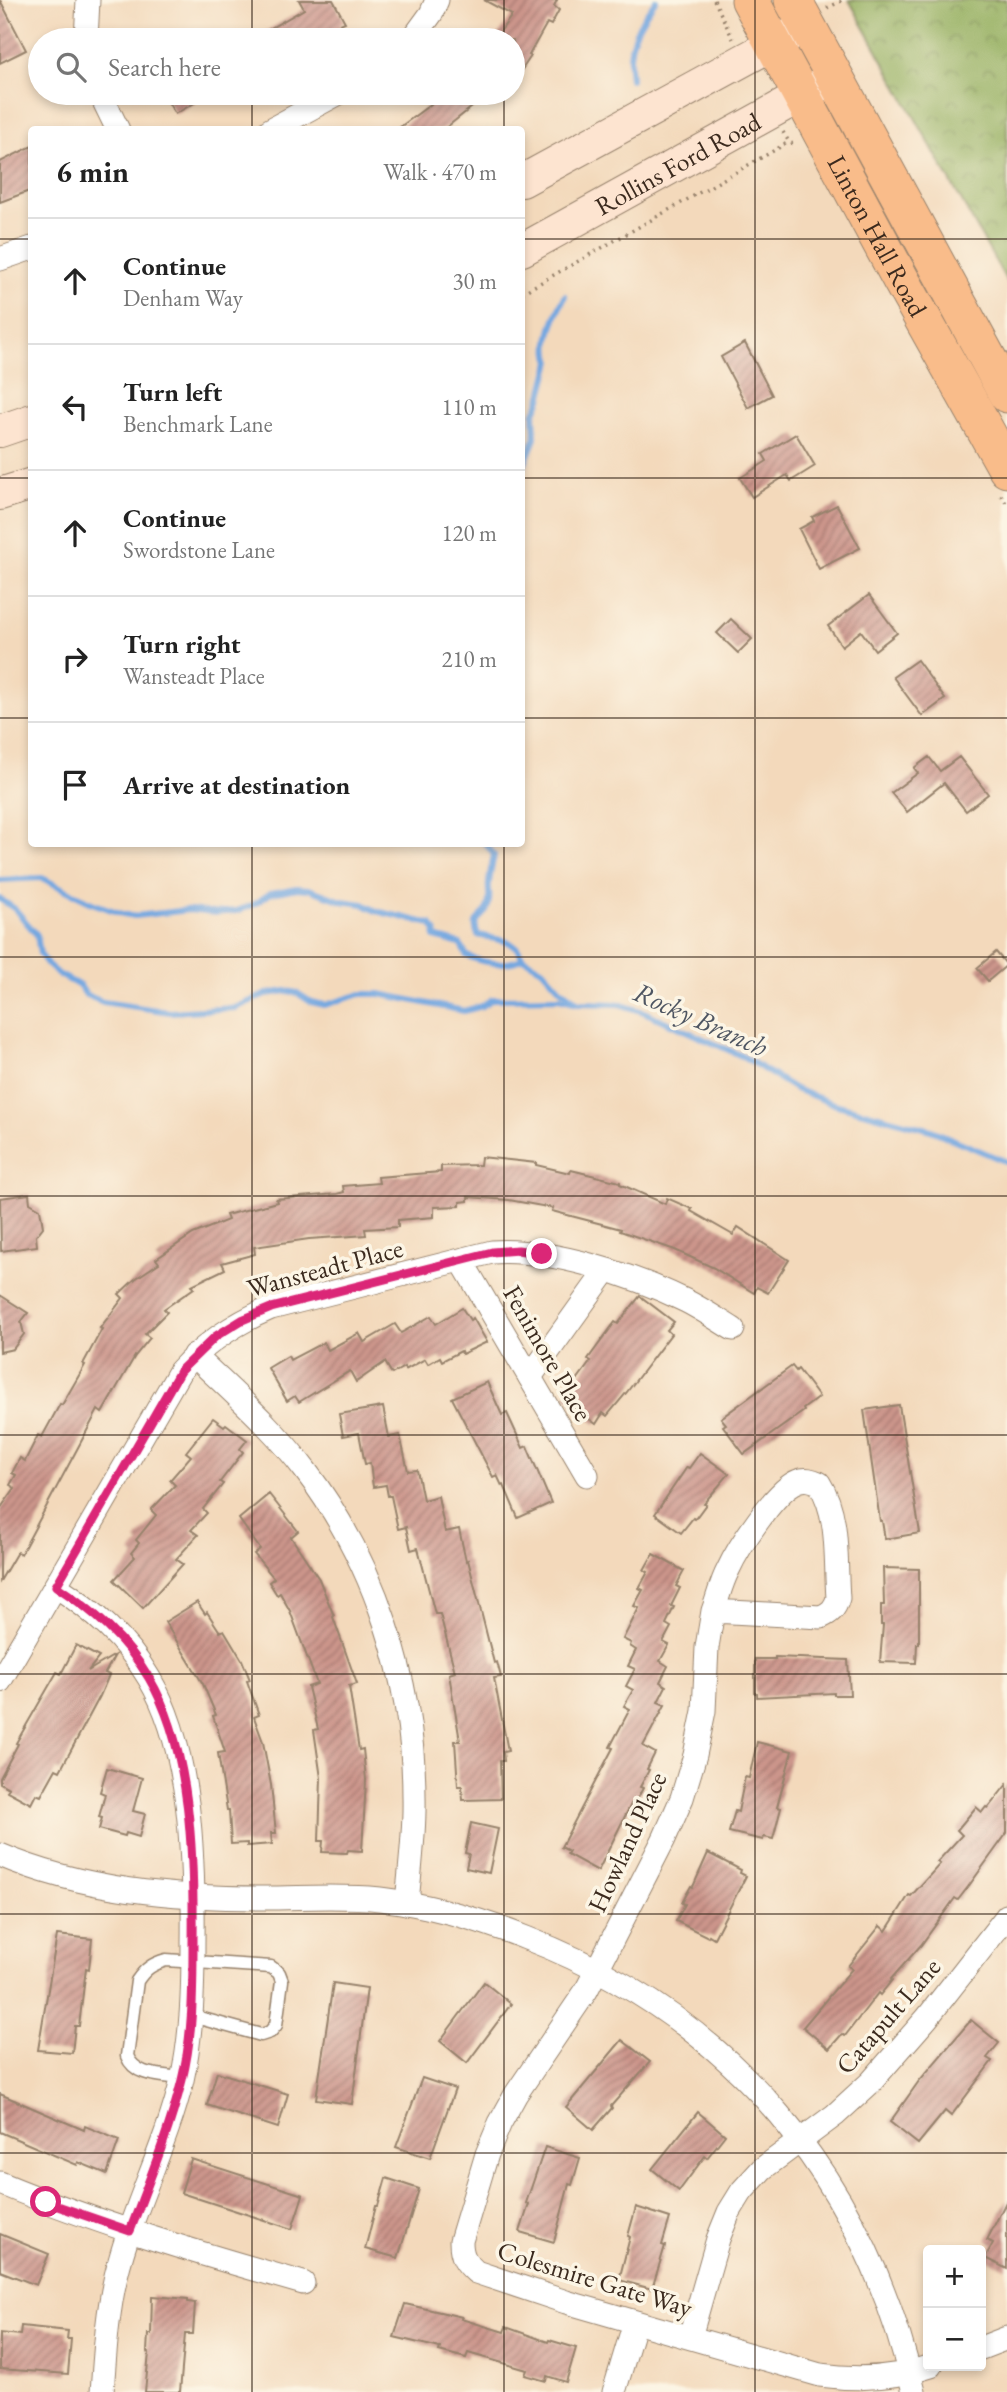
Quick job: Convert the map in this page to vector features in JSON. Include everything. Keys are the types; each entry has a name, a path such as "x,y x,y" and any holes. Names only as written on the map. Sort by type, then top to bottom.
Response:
{"main road":[{"name":"Linton Hall Road","path":"750,0 800,96 1007,469"},
{"name":"Linton Hall Road","path":"799,13 1007,394"},
{"path":"525,179 773,44 799,13"},
{"name":"Rollins Ford Road","path":"525,248 833,78"},
{"path":"0,431 28,421"},
{"path":"0,494 28,485"}],"street":[{"path":"87,28 88,0"},
{"path":"421,28 437,0"},
{"path":"106,105 116,126"},
{"path":"277,126 317,105"},
{"path":"0,259 28,249"},
{"name":"Wansteadt Place","path":"0,1681 180,1371 216,1336 242,1320 271,1308 492,1252 518,1250 542,1254 647,1284 688,1302 733,1329"},
{"name":"Fenimore Place","path":"461,1260 587,1475"},
{"path":"530,1377 606,1271"},
{"path":"194,1355 272,1431 304,1469 345,1532 376,1596 391,1641 405,1698 412,1742 414,1797 407,1903"},
{"name":"Howland Place","path":"597,1968 664,1839 682,1798 704,1711 707,1647 713,1611 726,1572 744,1540 766,1511 793,1484 809,1479 819,1483 827,1494 832,1513 838,1598 830,1614 821,1618 713,1611"},
{"path":"56,1586 108,1625 131,1651 150,1679 162,1704 175,1745 186,1797 192,1849 192,2016 182,2078 167,2132 116,2275 108,2318 102,2392"},
{"path":"0,1855 57,1874 110,1887 193,1896 328,1896 407,1903 489,1923 597,1968 681,2021 722,2055 759,2092 799,2142 829,2182 855,2226 918,2377"},
{"name":"Catapult Lane","path":"690,2337 718,2239 729,2211 742,2191 762,2169 835,2115 871,2082 927,2018 1007,1916"},
{"name":"Colesmire Gate Way","path":"597,1968 586,1991 516,2094 500,2123 487,2154 461,2241 461,2252 466,2263 476,2272 635,2322 820,2375 852,2379 918,2377"},
{"path":"0,2183 46,2202 173,2246 303,2283"},
{"path":"614,2392 635,2322"},
{"path":"986,2346 1007,2338"}],"lane":[{"path":"182,2078 138,2071 127,2056 137,1980 144,1970 154,1963 166,1960 271,1968 279,1973 282,1981 276,2025 270,2032 261,2035 192,2016"}],"path":[{"path":"714,0 732,38"},
{"path":"525,291 789,142"}],"green space":[{"path":"849,0 1007,0 1007,282"}],"building":[{"path":"0,0 26,50 0,63"},
{"path":"299,0 333,0 345,22 340,24 342,28 271,28 304,9"},
{"path":"484,0 557,0 554,6 559,10 551,25 547,23 525,65 525,28 503,28 512,15"},
{"path":"170,105 191,105 175,114"},
{"path":"430,105 472,107 448,126 401,126"},
{"path":"28,148 28,192 0,202 0,162"},
{"path":"745,343 772,395 748,408 721,357"},
{"path":"796,434 815,466 791,481 787,475 752,497 740,478 767,461 763,454"},
{"path":"837,505 860,548 819,569 799,529 814,521 812,517"},
{"path":"869,595 897,633 875,650 861,631 842,646 828,626"},
{"path":"731,619 752,639 738,653 717,633"},
{"path":"917,660 945,699 922,716 893,677"},
{"path":"929,757 940,771 959,757 988,794 966,811 944,783 907,812 891,793 918,773 914,768"},
{"path":"996,952 1007,965 988,981 977,968"},
{"path":"481,1157 536,1163 570,1173 571,1170 620,1182 665,1204 667,1198 692,1209 691,1211 733,1235 738,1227 789,1260 768,1293 757,1287 754,1293 714,1268 675,1250 620,1231 621,1229 552,1211 553,1208 509,1200 468,1197 468,1201 460,1202 460,1206 434,1207 434,1217 398,1220 398,1227 365,1229 366,1235 254,1247 255,1254 222,1263 225,1269 192,1285 194,1288 164,1309 167,1312 145,1334 150,1338 135,1356 102,1413 98,1410 21,1554 17,1552 0,1581 0,1509 15,1488 10,1485 16,1475 12,1473 20,1458 25,1461 38,1435 42,1437 60,1404 62,1405 85,1365 83,1364 102,1329 100,1328 123,1298 119,1294 159,1263 156,1259 193,1234 228,1220 226,1215 277,1202 276,1199 337,1194 344,1192 343,1186 379,1183 378,1177 441,1172 441,1166 480,1165"},
{"path":"29,1194 30,1203 40,1209 43,1227 36,1236 37,1246 1,1251 0,1198"},
{"path":"0,1295 28,1313 21,1322 24,1334 13,1349 0,1352"},
{"path":"640,1296 674,1322 667,1330 671,1334 607,1416 603,1413 596,1424 573,1407 575,1404 565,1396 615,1322 618,1324"},
{"path":"462,1308 470,1320 473,1318 487,1342 442,1361 440,1357 428,1364 425,1359 392,1374 385,1362 356,1382 350,1371 299,1402 295,1396 287,1401 268,1368 288,1356 290,1360 324,1342 328,1350 359,1333 364,1342 395,1324 401,1333 431,1316 436,1324"},
{"path":"792,1366 796,1371 798,1369 819,1397 744,1454 723,1426 726,1424 721,1418"},
{"path":"487,1382 502,1415 507,1413 523,1448 527,1446 551,1503 518,1518 504,1485 502,1486 497,1475 493,1477 452,1398"},
{"path":"899,1405 920,1533 885,1539 864,1410"},
{"path":"383,1407 389,1437 400,1435 408,1471 417,1470 423,1500 438,1496 445,1532 459,1529 494,1663 497,1662 501,1677 494,1678 508,1751 503,1752 504,1761 500,1761 501,1799 463,1800 462,1786 458,1786 455,1741 460,1741 449,1674 455,1672 440,1614 435,1614 418,1548 411,1550 406,1527 398,1529 386,1485 373,1487 370,1463 365,1464 359,1433 343,1436 339,1414"},
{"path":"213,1418 247,1440 240,1449 243,1452 203,1509 207,1513 191,1530 198,1535 176,1559 183,1564 143,1608 114,1580 135,1557 131,1553 139,1543 136,1540 156,1515 151,1510 175,1485 170,1480 191,1456 186,1452"},
{"path":"700,1453 729,1474 681,1533 655,1514 687,1467 689,1468"},
{"path":"269,1494 298,1531 291,1537 319,1579 357,1684 349,1686 359,1750 363,1749 366,1780 362,1851 322,1852 323,1841 319,1841 321,1778 314,1730 318,1729 308,1687 317,1684 290,1611 280,1593 277,1595 269,1582 274,1578 254,1554 260,1549 239,1519"},
{"path":"653,1554 684,1571 676,1586 680,1588 666,1624 671,1627 663,1642 669,1645 660,1661 668,1666 660,1682 666,1686 658,1702 665,1705 643,1746 655,1753 640,1787 643,1788 634,1805 631,1804 598,1871 567,1854 569,1851 561,1847 613,1748 610,1747 630,1709 624,1706 633,1690 626,1686 635,1669 628,1666 636,1650 630,1646 631,1643 623,1639 639,1608 634,1606 643,1590 639,1588 648,1572 644,1570"},
{"path":"883,1568 919,1569 919,1644 916,1663 880,1662 883,1625 881,1605 884,1605"},
{"path":"197,1602 220,1632 224,1630 242,1660 250,1680 247,1681 259,1715 254,1717 263,1742 271,1785 276,1833 271,1833 272,1844 231,1844 229,1810 218,1753 225,1752 213,1716 216,1715 203,1684 165,1622"},
{"path":"76,1645 99,1657 88,1671 115,1655 105,1673 109,1675 100,1696 60,1771 56,1769 41,1796 36,1794 31,1804 7,1791 9,1788 0,1783 0,1778 18,1744 16,1743 57,1672 61,1674"},
{"path":"775,1657 848,1660 850,1695 834,1693 757,1697 755,1659"},
{"path":"757,1742 792,1751 777,1807 781,1808 773,1839 764,1837 763,1840 729,1832 735,1811 738,1812 745,1777 749,1778"},
{"path":"107,1768 142,1778 133,1811 145,1814 139,1837 99,1829 105,1794 100,1792"},
{"path":"1007,1784 1007,1833 958,1900 955,1898 880,1995 878,1993 845,2036 842,2034 829,2049 803,2027 852,1969 848,1966 880,1926 886,1931 909,1895 911,1896 940,1864 937,1862 962,1835 957,1830 976,1807 982,1812 988,1808"},
{"path":"471,1823 498,1829 489,1873 466,1868 469,1854 465,1853"},
{"path":"708,1853 741,1870 740,1873 746,1876 714,1938 676,1921 685,1904 682,1903 691,1886 693,1887"},
{"path":"57,1935 92,1939 79,2026 75,2026 72,2053 38,2050"},
{"path":"484,1982 511,2004 467,2063 440,2041"},
{"path":"333,1983 367,1988 352,2104 316,2099"},
{"path":"971,2020 999,2043 987,2058 992,2061 951,2116 945,2111 918,2144 890,2122 919,2081"},
{"path":"622,2040 650,2062 593,2130 566,2107"},
{"path":"217,2072 288,2094 278,2128 207,2105"},
{"path":"422,2078 455,2089 430,2158 396,2147"},
{"path":"0,2094 84,2130 85,2126 119,2140 107,2174 78,2162 77,2165 0,2132"},
{"path":"698,2112 725,2135 707,2158 705,2156 679,2191 652,2169"},
{"path":"545,2147 580,2158 572,2185 569,2184 554,2242 520,2232 529,2204 526,2203"},
{"path":"191,2159 303,2195 292,2229 181,2193"},
{"path":"386,2178 419,2189 398,2258 365,2249"},
{"path":"1007,2200 1007,2269 986,2258 993,2243 987,2240"},
{"path":"636,2207 670,2218 652,2289 619,2280"},
{"path":"0,2234 49,2254 36,2285 0,2271"},
{"path":"152,2296 188,2299 188,2302 195,2303 193,2334 185,2334 180,2392 145,2392"},
{"path":"405,2304 462,2317 461,2319 504,2332 506,2327 548,2342 549,2340 576,2348 566,2382 547,2376 546,2381 525,2375 527,2370 468,2353 466,2358 439,2351 440,2348 394,2337"},
{"path":"21,2326 68,2331 67,2339 71,2339 68,2374 0,2369 0,2333 20,2335"}],"waterway":[{"path":"631,79 630,56 634,36 656,0"},
{"path":"525,463 535,438 534,414 551,361 550,337 565,296"},
{"path":"488,847 494,855 489,903 477,922 478,935 509,942 523,958 542,969 560,989 576,1001"},
{"path":"0,880 42,878 92,903 135,916 189,910 214,913 236,911 253,905 271,893 297,888 309,889 342,901 363,904 376,911 431,924 436,932 435,937 460,944 467,956 473,958 502,963 523,958"},
{"name":"Rocky Branch","path":"0,899 15,909 37,935 40,954 47,964 58,974 80,986 86,995 103,1002 170,1012 235,1008 267,994 286,991 325,1005 361,994 380,994 464,1011 482,1006 492,999 559,998 578,1003 619,1004 644,1012 744,1057 795,1089 834,1104 931,1130 1007,1162"}],"route":[{"path":"46,2202 130,2231 167,2132 182,2078 192,2016 192,1849 186,1797 175,1745 162,1704 150,1679 131,1651 108,1625 56,1586 180,1371 216,1336 242,1320 271,1308 492,1252 518,1250 542,1254"}]}
